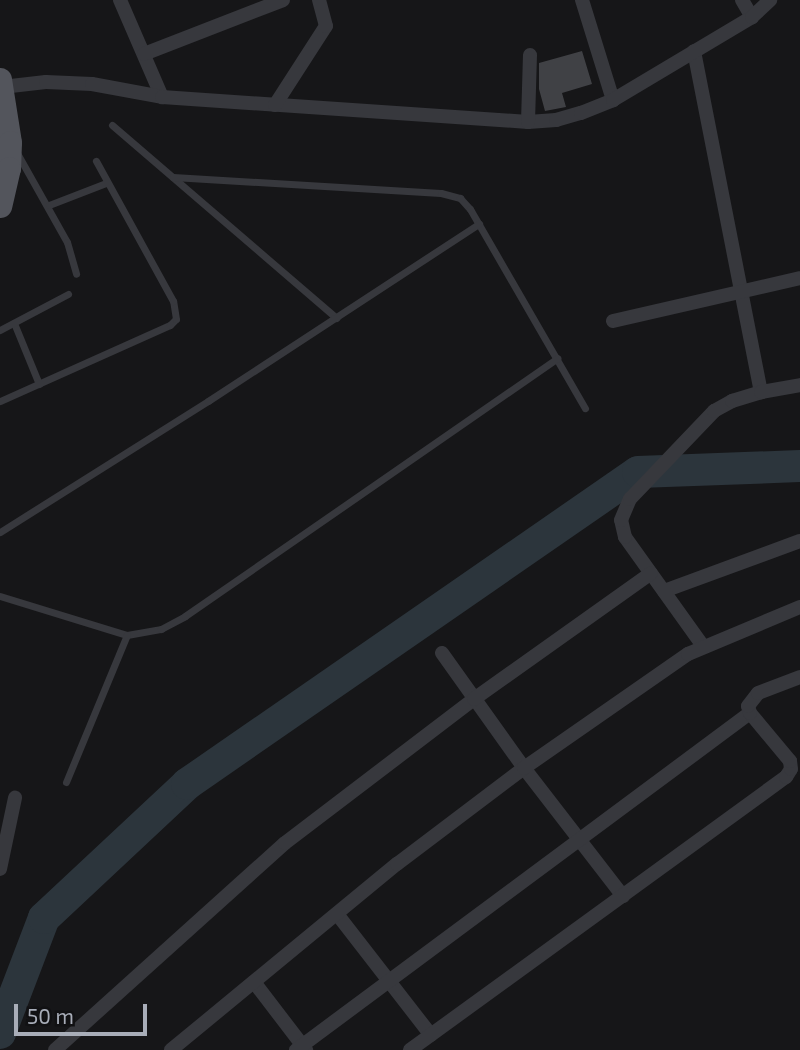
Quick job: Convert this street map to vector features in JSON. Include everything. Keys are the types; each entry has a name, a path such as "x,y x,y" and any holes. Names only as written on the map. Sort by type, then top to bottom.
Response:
{"main road":[{"path":"0,206 9,168 10,142 1,83"}],"street":[{"path":"121,0 162,97"},
{"path":"144,54 283,0"},
{"path":"275,105 326,26 318,0"},
{"path":"582,0 613,100"},
{"path":"743,0 752,17"},
{"path":"1,83 92,84 162,97 528,122 581,113 613,100 752,17 771,0"},
{"path":"694,51 761,392"},
{"path":"528,122 530,55"},
{"path":"613,321 800,278"},
{"path":"704,646 625,537 621,520 630,499 714,411 732,401 761,392 800,385"},
{"path":"664,591 800,541"},
{"path":"55,1050 285,843 474,699 651,573"},
{"path":"171,1050 337,914 524,768 704,646 800,607"},
{"path":"442,653 524,768 623,896"},
{"path":"410,1050 786,777 791,769 790,761 750,713 748,706 758,693 800,677"},
{"path":"254,982 302,1049 750,713"},
{"path":"0,869 15,799"},
{"path":"337,914 431,1035"}],"lane":[{"path":"112,125 336,318"},
{"path":"10,142 49,205 67,242 76,274"},
{"path":"0,401 170,325 176,318 173,301 96,161"},
{"path":"173,177 441,193 460,198 479,224 585,408"},
{"path":"49,205 106,183"},
{"path":"0,532 479,224"},
{"path":"0,330 68,294"},
{"path":"14,323 39,384"},
{"path":"0,596 127,635 161,629 186,616 557,358"},
{"path":"66,782 127,635"}],"building":[{"path":"582,51 592,84 562,93 566,107 545,111 539,89 539,63"}],"waterway":[{"path":"0,1033 44,918 187,784 638,472 800,466"}]}
